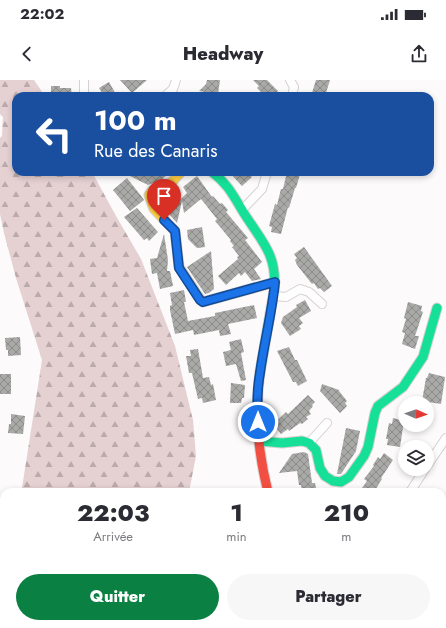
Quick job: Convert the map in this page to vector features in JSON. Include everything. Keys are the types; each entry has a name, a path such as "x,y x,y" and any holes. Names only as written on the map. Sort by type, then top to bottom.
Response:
{"street":[{"path":"84,80 84,92"},
{"path":"170,92 173,89 176,80"},
{"path":"290,80 294,87 293,92"},
{"path":"177,176 169,185 153,190 149,195 154,209 175,231 179,268 200,300 203,302 275,282"},
{"path":"218,176 232,191 242,210 265,245 271,257 274,269 274,296 259,374 257,412 260,459 267,488"},
{"path":"242,210 262,189 265,176"},
{"path":"274,296 286,297 300,289 309,292 322,304"},
{"path":"259,441 282,443 302,441 309,443 316,450 320,468 325,476 333,481 341,482 349,477 364,456 368,447 375,412 378,406 403,387 423,357 437,308"},
{"path":"309,443 327,423"},
{"path":"434,456 446,438"},
{"path":"413,488 420,476"}],"green space":[{"path":"0,80 34,80 42,92 12,92 12,176 94,176 141,259 175,346 193,420 196,456 190,488 22,488 42,360 16,278 0,214 0,138 2,136 3,117 0,114"}],"building":[{"path":"120,80 147,80 133,92 131,92"},
{"path":"207,80 220,80 218,92 199,91 206,84"},
{"path":"253,80 267,80 278,91 261,92 257,88 259,86"},
{"path":"316,80 330,80 326,92 312,92"},
{"path":"109,82 115,92 102,92 99,88"},
{"path":"51,86 60,86 60,88 71,88 72,92 51,92"},
{"path":"130,176 166,176 161,180 148,185"},
{"path":"197,176 212,197 213,196 220,204 222,203 228,210 226,212 248,238 245,240 262,262 254,269 261,279 252,281 245,272 241,276 239,273 226,285 218,276 238,259 237,257 239,256 232,247 234,246 230,241 231,240 215,221 217,219 201,199 184,213 182,201 177,223 167,212 187,193 183,187"},
{"path":"233,176 252,177 242,186"},
{"path":"286,176 299,176 289,208 288,207 281,234 271,232 272,227 269,226 275,204 277,205 281,189 283,189"},
{"path":"127,178 144,200 130,211 113,190"},
{"path":"137,208 158,232 149,241 147,238 144,240 124,217"},
{"path":"202,227 205,247 197,248 188,239 187,230"},
{"path":"164,234 168,260 167,271 170,271 173,286 160,289 157,273 152,274 150,259 157,258"},
{"path":"304,247 332,286 324,292 320,288 318,289 314,283 312,284 297,265 295,260 297,258 294,254"},
{"path":"211,251 214,289 205,294 187,267"},
{"path":"184,290 186,302 184,302 188,321 215,316 215,313 254,305 257,318 228,324 231,334 220,336 219,330 194,335 193,330 175,334 170,310 170,306 172,305 170,293"},
{"path":"305,300 311,311 299,318 303,323 299,326 301,329 290,336 281,323 283,317 297,307 296,305"},
{"path":"408,302 422,306 421,311 423,312 415,336 419,336 415,349 402,344 405,333 402,332 406,319 404,318"},
{"path":"20,337 21,355 8,356 5,338"},
{"path":"241,339 244,352 241,353 246,380 241,381 236,364 226,366 223,352 231,350 229,342"},
{"path":"289,347 307,381 298,386 296,382 293,382 277,351"},
{"path":"198,349 203,378 209,377 211,385 213,384 216,400 203,403 202,398 198,399 192,373 189,373 186,356 191,356 190,350"},
{"path":"429,373 445,377 441,404 434,403 434,396 423,396"},
{"path":"0,374 11,374 11,394 0,394"},
{"path":"231,383 245,385 244,398 242,398 241,403 230,403"},
{"path":"322,384 339,390 347,401 345,403 347,406 340,413 320,391"},
{"path":"308,395 315,402 309,411 311,414 306,417 308,419 302,424 300,423 289,431 288,429 281,434 273,424 286,412 288,414"},
{"path":"11,414 25,416 23,434 8,433 9,424 11,424"},
{"path":"393,418 398,419 398,432 402,432 401,440 398,440 398,447 387,445 388,439 386,439 389,423 392,424"},
{"path":"346,428 360,431 356,451 341,474 337,474"},
{"path":"304,452 308,454 312,483 315,483 316,488 301,488 301,485 299,485 297,471 279,473 292,454"},
{"path":"384,453 393,460 376,488 362,488 367,481 364,479 374,466 373,465 378,457 380,459"}],"traffic: fast":[{"path":"217,176 233,194 261,239 273,267 275,278 274,291 260,372"},
{"path":"259,441 282,443 302,441 309,443 316,450 320,468 325,476 333,481 341,482 349,477 364,456 368,447 375,413 378,406 403,387 423,357 437,308"}],"traffic: slow":[{"path":"177,176 169,185 153,190 149,195 154,209 175,231 179,267 200,299 203,302 275,282"}],"traffic: jam":[{"path":"260,372 257,417 259,447 267,488"}],"route":[{"path":"164,220 175,231 179,268 200,300 203,302 275,282 274,296 259,374 257,412 258,422"}]}
